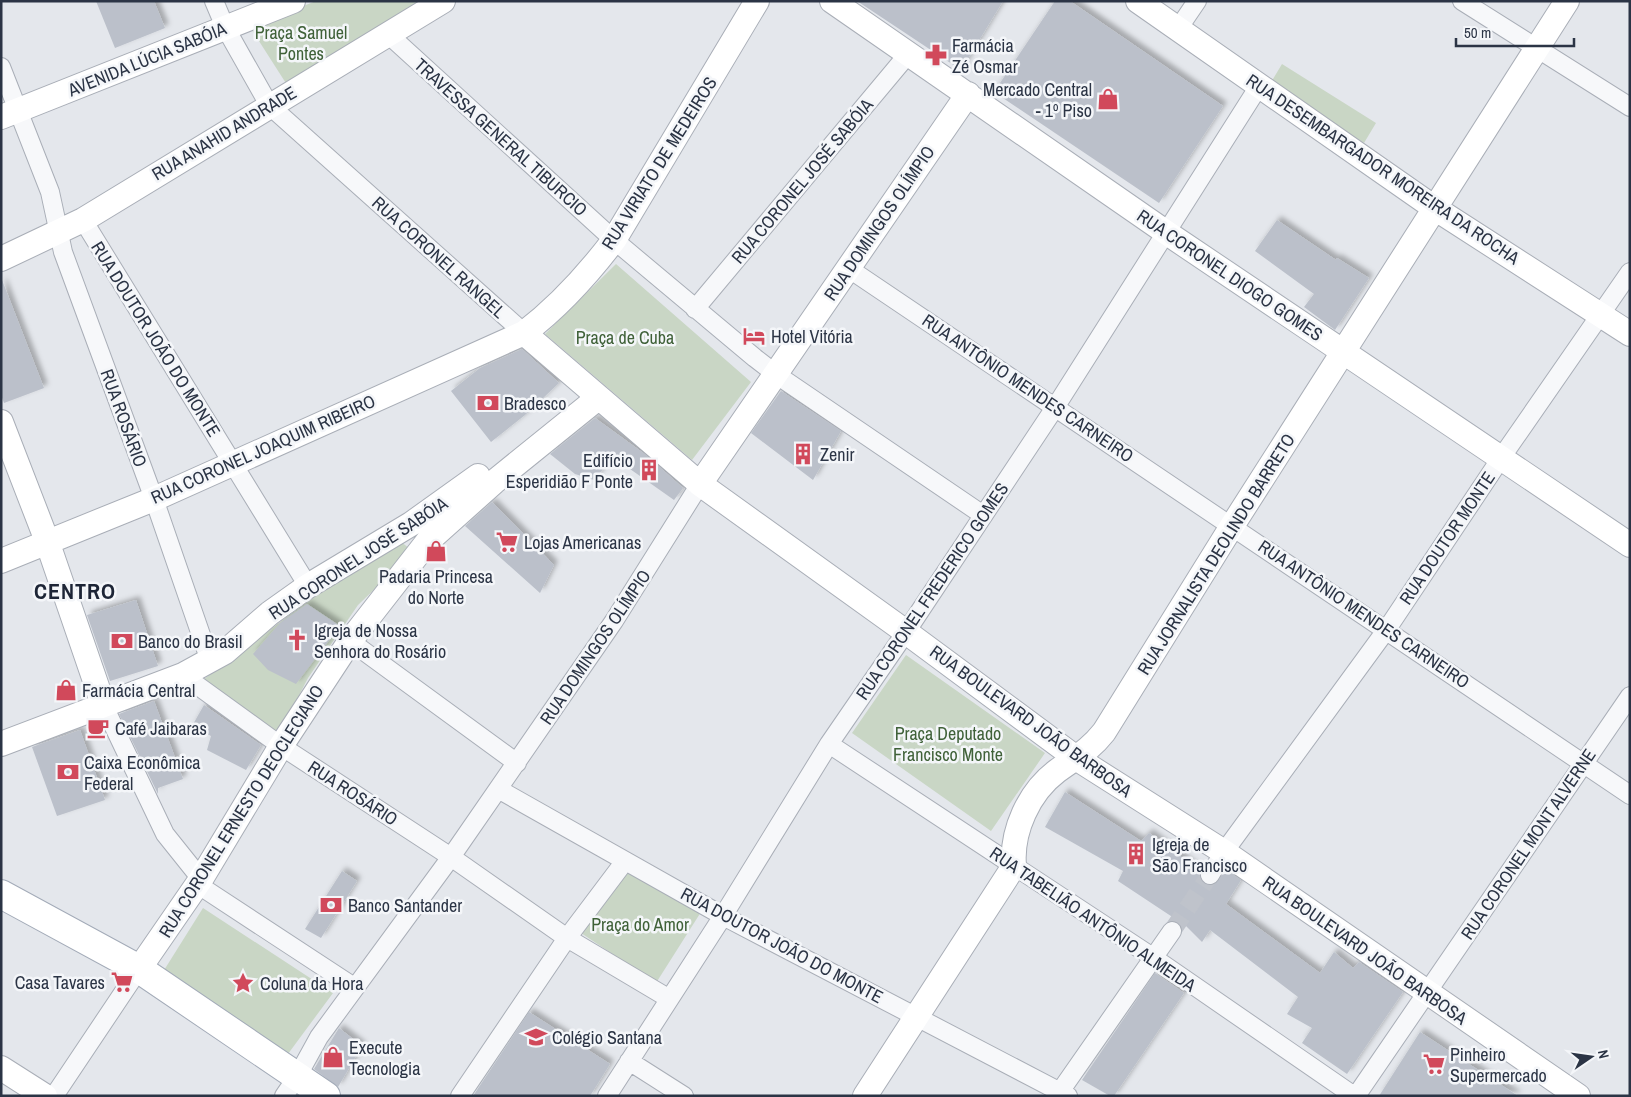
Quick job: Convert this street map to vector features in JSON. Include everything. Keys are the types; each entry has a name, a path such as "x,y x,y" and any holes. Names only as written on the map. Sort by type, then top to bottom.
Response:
{"main road":[{"name":"AVENIDA LÚCIA SABÓIA","path":"10,114 294,1"},
{"name":"RUA ANAHID ANDRADE","path":"1,259 83,220 269,105 443,1"},
{"name":"RUA VIRIATO DE MEDEIROS","path":"524,333 554,306 614,240 757,1"},
{"name":"RUA CORONEL DIOGO GOMES","path":"832,1 1168,233 1630,545"},
{"name":"RUA DESEMBARGADOR MOREIRA DA ROCHA","path":"1138,1 1436,209 1630,334"},
{"name":"RUA JORNALISTA DEOLINDO BARRETO","path":"1014,866 1013,848 1019,824 1033,799 1043,784 1056,772 1092,747 1104,732 1232,526 1567,1"},
{"name":"RUA DOMINGOS OLÍMPIO","path":"700,484 777,375 968,94"},
{"name":"RUA CORONEL RANGEL","path":"524,333 700,484"},
{"name":"RUA CORONEL JOAQUIM RIBEIRO","path":"1,562 46,541 154,498 524,333"},
{"name":"RUA CORONEL JOSÉ SABÓIA","path":"1,744 183,675 210,662 308,586 370,550 445,501 592,393"},
{"name":"RUA CORONEL ERNESTO DEOCLECIANO","path":"140,969 199,882 281,746 350,641 428,541 592,393"},
{"path":"1,422 46,541 103,704"},
{"name":"RUA BOULEVARD JOÃO BARBOSA","path":"700,484 906,632 1076,758 1224,852 1578,1096"},
{"path":"865,1096 1014,866"},
{"path":"1,894 140,969 290,1087 326,1096"},
{"path":"1,1068 45,1096"}],"street":[{"name":"RUA CORONEL RANGEL","path":"214,1 225,27 269,105 524,333"},
{"path":"1178,29 1197,1"},
{"path":"1462,1 1630,107"},
{"name":"TRAVESSA GENERAL TIBURCIO","path":"388,34 614,240 695,309 777,375 983,515"},
{"name":"RUA CORONEL JOSÉ SABÓIA","path":"695,309 909,53"},
{"name":"RUA ROSÁRIO","path":"1,67 10,114 50,192 60,231 63,252 154,498 210,662"},
{"name":"RUA CORONEL FREDERICO GOMES","path":"607,1096 668,998 723,916 829,744 1056,406 1168,233 1259,86"},
{"name":"RUA DOUTOR JOÃO DO MONTE","path":"83,220 308,586"},
{"name":"RUA ANTÔNIO MENDES CARNEIRO","path":"848,268 1387,629 1630,795"},
{"name":"RUA DOUTOR MONTE","path":"1210,875 1224,852 1387,629 1500,458 1630,272"},
{"name":"RUA DOMINGOS OLÍMPIO","path":"290,1087 319,1037 517,763 614,621 700,484"},
{"path":"350,641 517,763"},
{"name":"RUA ROSÁRIO","path":"183,675 281,746 450,857 567,938 668,998"},
{"name":"RUA CORONEL MONT ALVERNE","path":"1355,1096 1630,696"},
{"path":"103,704 166,834 199,882 354,987"},
{"name":"RUA TABELIÃO ANTÔNIO ALMEIDA","path":"829,744 1154,958 1355,1096"},
{"name":"RUA DOUTOR JOÃO DO MONTE","path":"498,789 723,916 916,1015 1062,1094"},
{"path":"460,1096 567,938 625,861"},
{"path":"1062,1094 1172,930"},
{"name":"RUA CORONEL ERNESTO DEOCLECIANO","path":"54,1096 140,969"},
{"path":"630,1061 684,1096"}],"green space":[{"name":"Praça Samuel Pontes","path":"316,1 427,1 289,88 250,27"},
{"path":"1282,64 1376,123 1364,143 1270,84"},
{"name":"Praça de Cuba","path":"616,264 751,382 692,460 545,334"},
{"path":"400,541 410,549 384,580 358,605 308,678 273,746 192,688 346,573"},
{"name":"Praça Deputado Francisco Monte","path":"906,655 1045,753 991,831 852,733"},
{"name":"Praça do Amor","path":"621,868 701,912 656,983 578,931"},
{"path":"203,908 333,993 285,1058 156,983"}],"building":[{"path":"96,1 154,1 165,28 115,48"},
{"path":"857,1 1003,1 961,70"},
{"name":"Mercado Central - 1º Piso","path":"1055,1 1070,1 1223,106 1159,203 994,92"},
{"path":"1277,220 1336,260 1337,258 1369,278 1335,330 1304,307 1314,294 1255,251"},
{"path":"2,280 44,388 4,403 1,395"},
{"path":"522,349 559,383 525,415 491,442 451,391 480,368"},
{"name":"Zenir","path":"781,391 841,431 813,480 751,433"},
{"path":"595,418 646,455 683,488 674,500 613,457 594,480 575,474 550,454"},
{"name":"Lojas Americanas","path":"492,502 554,565 540,593 465,526"},
{"name":"Banco do Brasil","path":"136,600 158,666 110,681 87,615"},
{"name":"Igreja de Nossa Senhora do Rosário","path":"307,604 340,626 296,684 268,670 253,654 280,623"},
{"path":"154,701 183,779 158,788 158,794 119,714"},
{"path":"204,705 261,745 246,770 207,750 211,736 192,726"},
{"name":"Caixa Econômica Federal","path":"80,730 105,800 57,816 32,747"},
{"path":"1065,792 1141,841 1149,833 1200,871 1200,880 1205,884 1215,884 1226,870 1241,880 1226,904 1320,973 1334,952 1353,968 1359,962 1403,992 1347,1074 1302,1043 1312,1028 1287,1014 1298,997 1210,930 1202,942 1186,926 1118,881 1123,871 1045,827"},
{"name":"Banco Santander","path":"342,871 357,881 321,938 305,929"},
{"path":"1155,973 1184,993 1114,1096 1110,1096 1082,1080"},
{"name":"Colégio Santana","path":"529,1012 610,1064 590,1096 473,1096"},
{"name":"Execute Tecnologia","path":"339,1028 362,1046 338,1087 314,1069"},
{"name":"Pinheiro Supermercado","path":"1420,1032 1518,1096 1379,1096"}],"tunnel":[{"path":"1172,931 1210,875"}],"place":[{"name":"Farmácia Zé Osmar","path":"936,55"},
{"name":"Mercado Central - 1º Piso","path":"1108,99"},
{"name":"Hotel Vitória","path":"754,336"},
{"name":"Bradesco","path":"488,403"},
{"name":"Zenir","path":"803,454"},
{"name":"Edifício Esperidião F Ponte","path":"649,470"},
{"name":"Lojas Americanas","path":"507,542"},
{"name":"Padaria Princesa do Norte","path":"436,551"},
{"name":"Igreja de Nossa Senhora do Rosário","path":"297,640"},
{"name":"Banco do Brasil","path":"122,641"},
{"name":"Farmácia Central","path":"66,690"},
{"name":"Café Jaibaras","path":"98,728"},
{"name":"Caixa Econômica Federal","path":"68,772"},
{"name":"Igreja de São Francisco","path":"1136,854"},
{"name":"Banco Santander","path":"331,905"},
{"name":"Casa Tavares","path":"122,982"},
{"name":"Coluna da Hora","path":"243,983"},
{"name":"Colégio Santana","path":"536,1037"},
{"name":"Execute Tecnologia","path":"333,1057"},
{"name":"Pinheiro Supermercado","path":"1434,1064"}],"district":[{"name":"CENTRO","path":"75,591"}]}
